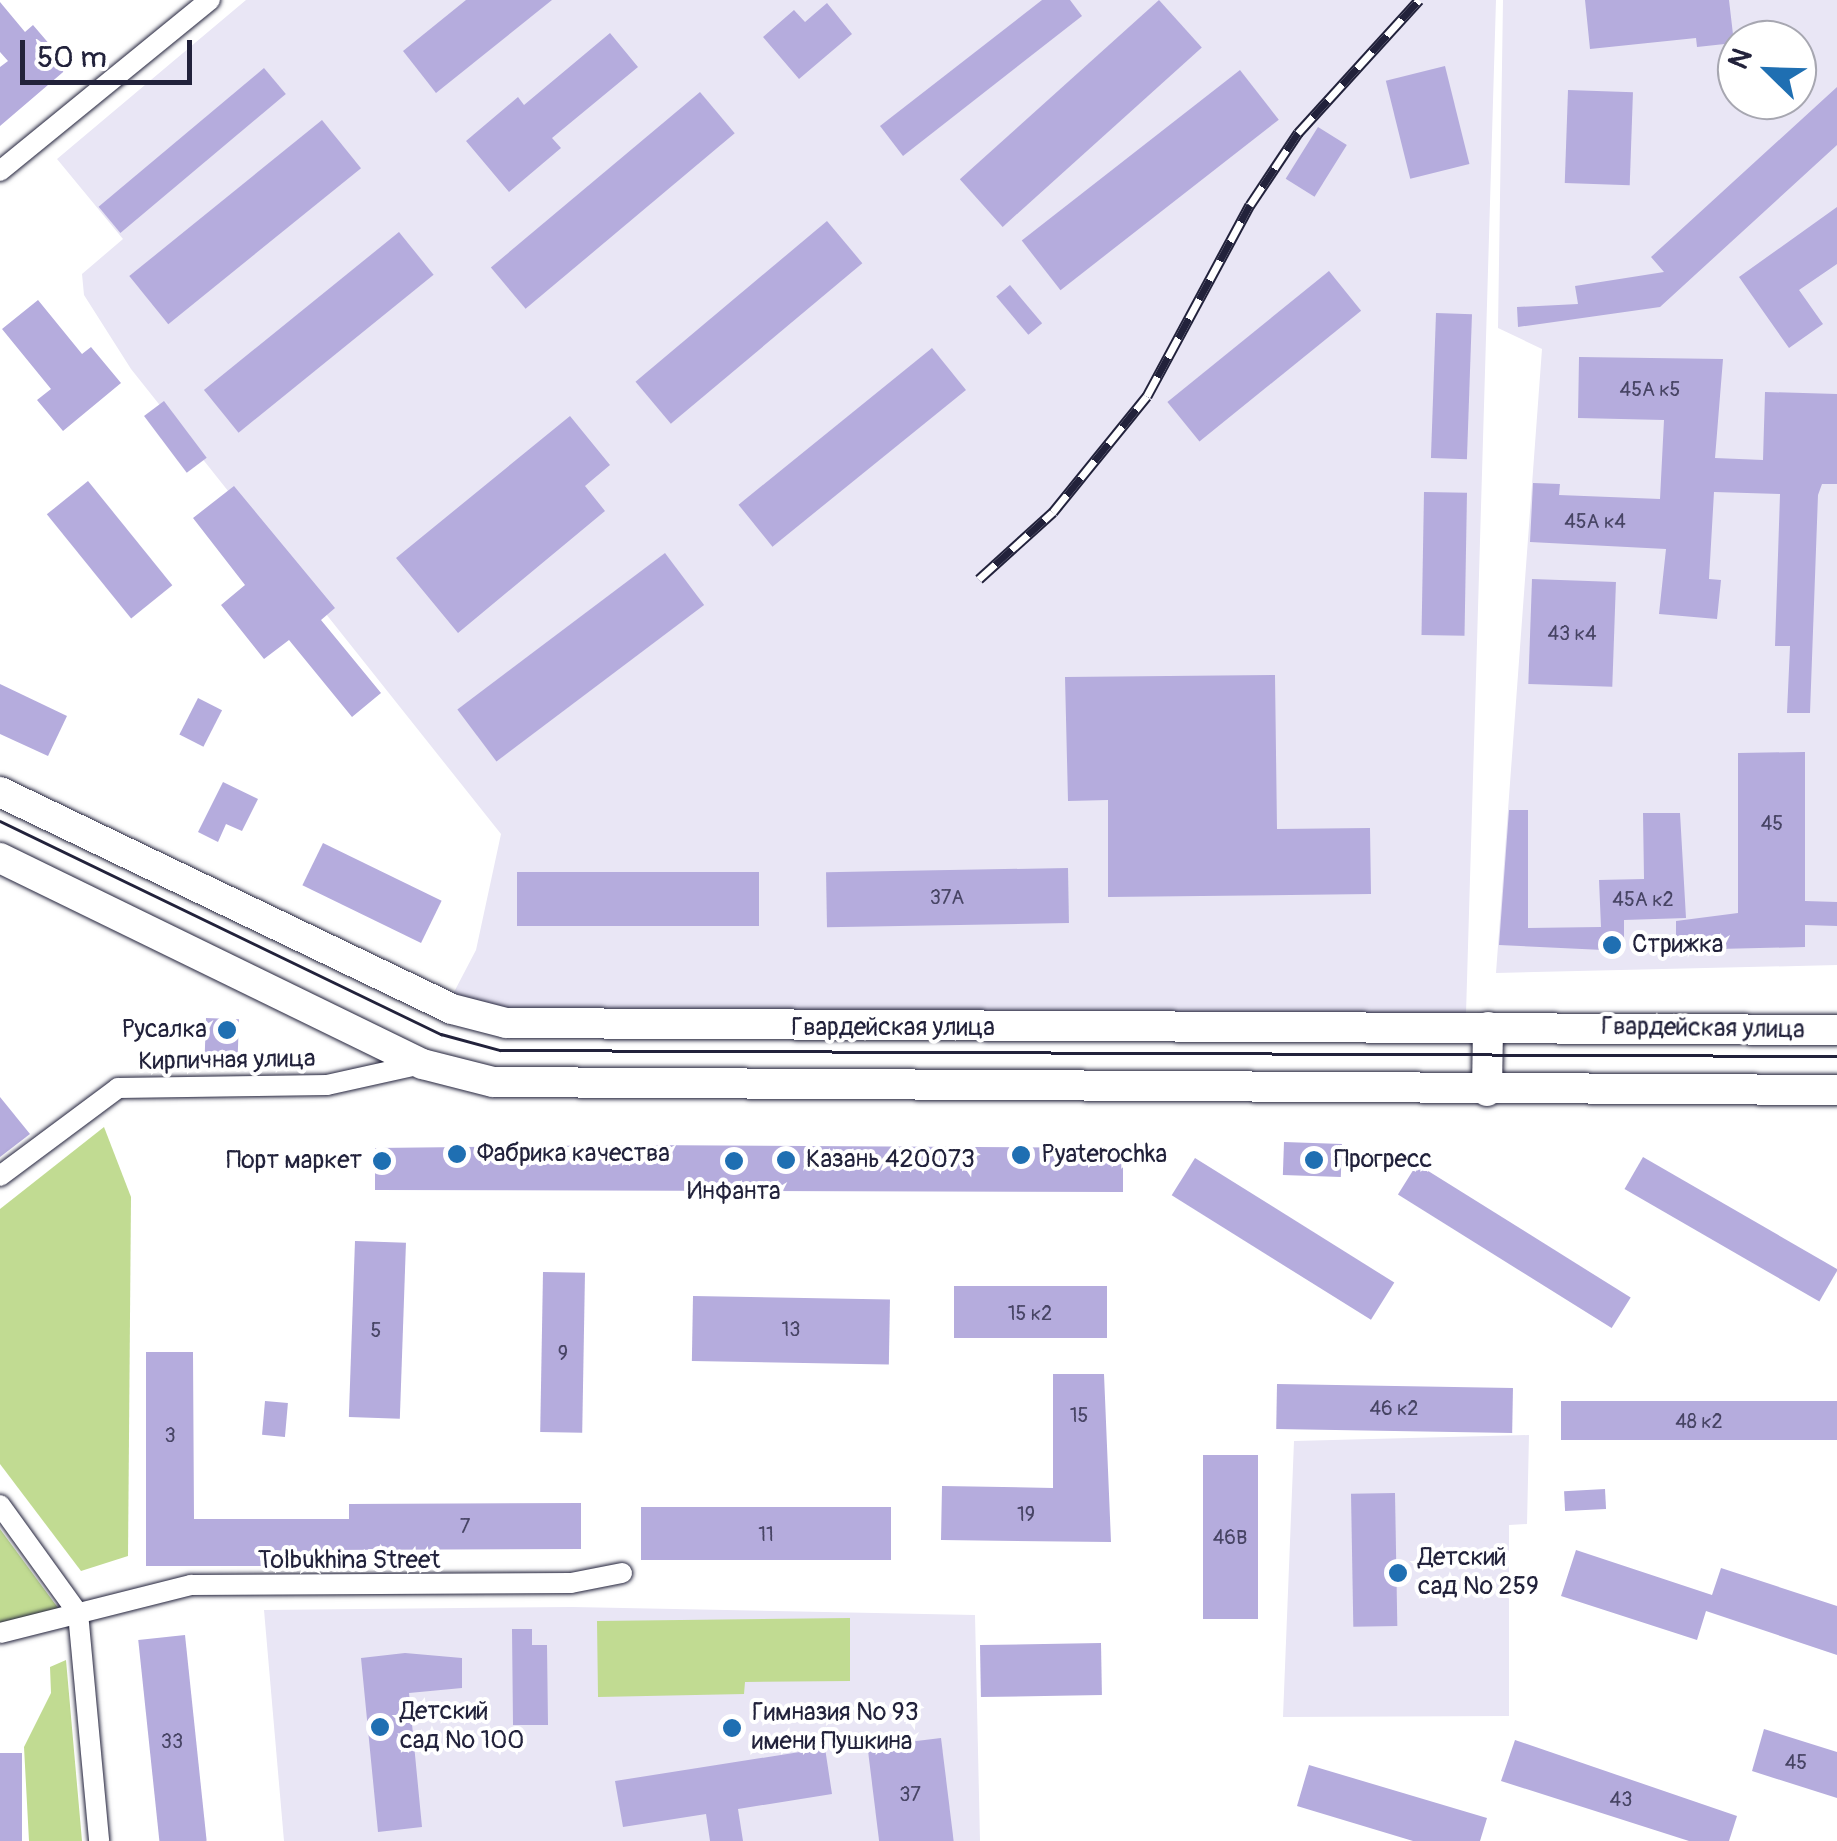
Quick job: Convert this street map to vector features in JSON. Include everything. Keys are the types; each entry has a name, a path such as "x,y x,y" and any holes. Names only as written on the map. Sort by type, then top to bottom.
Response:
{"main road":[{"name":"Гвардейская улица","path":"0,792 452,1009 506,1022 1837,1030"},
{"path":"0,858 422,1064 559,1087 1837,1090"},
{"path":"1487,1091 1488,1027"}],"street":[{"path":"0,171 210,0"},
{"name":"Кирпичная улица","path":"0,1176 118,1088 328,1085 422,1064"},
{"path":"0,1505 78,1613 99,1841"},
{"name":"Tolbukhina Street","path":"0,1633 191,1585 571,1584 622,1573"}],"shaded area":[{"path":"246,0 1496,0 1466,1014 503,1008 453,994 476,950 501,834 131,369 84,295 82,274 123,239 57,159"},
{"path":"1503,0 1837,0 1837,965 1496,973 1542,349 1498,328"},
{"name":"Детский сад № 259","path":"1529,1435 1527,1524 1509,1525 1509,1716 1283,1717 1294,1441"},
{"name":"Гимназия № 93 имени Пушкина","path":"572,1607 975,1615 980,1841 284,1841 264,1610"}],"green space":[{"path":"104,1127 131,1197 128,1556 81,1571 0,1464 0,1209"},
{"path":"0,1529 61,1612 0,1628"},
{"path":"850,1618 850,1681 745,1682 744,1694 598,1697 597,1621"},
{"path":"66,1660 82,1841 29,1841 24,1747 51,1693 50,1667"}],"building":[{"path":"466,0 552,0 436,93 403,51"},
{"path":"1042,0 1070,0 1082,16 903,156 880,126"},
{"path":"1159,0 1202,48 1003,227 960,179"},
{"path":"1585,0 1729,0 1731,20 1717,20 1717,45 1697,47 1696,38 1590,49"},
{"path":"0,2 25,32 33,25 69,67 0,126 0,67 8,61 0,52"},
{"path":"827,3 852,34 799,79 763,37 794,10 805,22"},
{"path":"610,33 638,67 552,138 561,148 509,192 466,141 518,97 524,105"},
{"path":"1445,66 1469,164 1410,179 1386,81"},
{"path":"264,68 286,94 120,233 99,207"},
{"path":"1240,70 1279,120 1061,290 1022,241"},
{"path":"1837,87 1837,145 1660,307 1518,327 1517,307 1578,304 1575,286 1664,272 1651,257 1801,120 1817,120 1817,105"},
{"path":"1568,90 1633,92 1630,185 1565,183"},
{"path":"700,92 735,133 526,309 491,267"},
{"path":"322,120 361,168 168,324 129,276"},
{"path":"1318,127 1347,145 1315,197 1286,179"},
{"path":"1837,207 1837,264 1799,290 1823,324 1789,348 1739,277"},
{"path":"827,221 862,263 671,424 635,382"},
{"path":"399,232 434,275 239,433 204,390"},
{"path":"1329,271 1361,311 1199,442 1167,402"},
{"path":"1010,285 1042,323 1028,335 996,297"},
{"path":"38,300 82,354 91,347 121,383 63,431 37,400 51,389 2,329"},
{"path":"1436,313 1472,314 1467,459 1431,458"},
{"path":"932,348 966,390 772,547 738,505"},
{"path":"1579,357 1723,359 1715,458 1763,460 1765,392 1837,394 1837,484 1822,484 1818,495 1810,713 1787,713 1790,646 1775,646 1780,494 1714,492 1709,579 1721,580 1717,619 1659,614 1666,549 1530,542 1533,483 1560,484 1559,495 1660,499 1664,420 1578,418"},
{"path":"164,401 207,458 187,473 144,416"},
{"path":"570,416 610,465 585,486 605,511 458,633 396,558"},
{"path":"88,481 172,585 131,618 47,514"},
{"path":"234,486 335,608 321,620 381,693 352,717 289,640 264,659 221,605 245,585 193,518"},
{"path":"1424,492 1467,493 1464,636 1422,635"},
{"path":"665,553 704,605 496,761 457,709"},
{"path":"1532,579 1616,582 1612,687 1528,684"},
{"path":"1275,675 1277,829 1370,828 1371,894 1108,897 1108,800 1068,801 1065,677"},
{"path":"0,684 67,716 48,756 0,734"},
{"path":"198,698 222,710 203,747 179,735"},
{"path":"1805,752 1805,901 1837,902 1837,926 1805,925 1805,947 1676,950 1676,921 1738,913 1738,753"},
{"path":"223,782 258,799 242,831 226,824 218,842 198,832"},
{"path":"1509,810 1528,810 1528,928 1601,927 1599,880 1644,879 1643,813 1680,813 1686,918 1624,920 1624,951 1499,945"},
{"path":"323,843 442,901 421,943 302,885"},
{"path":"1068,868 1069,923 827,927 826,872"},
{"path":"517,872 759,872 759,926 517,926"},
{"path":"206,1018 239,1019 237,1068 204,1067"},
{"path":"0,1097 30,1134 0,1157"},
{"path":"1284,1142 1342,1144 1341,1177 1283,1175"},
{"path":"634,1145 1123,1148 1123,1192 375,1190 375,1148"},
{"path":"1643,1157 1837,1269 1819,1302 1624,1189"},
{"path":"1195,1158 1394,1283 1371,1320 1172,1195"},
{"path":"1417,1164 1631,1298 1612,1328 1398,1195"},
{"path":"355,1241 406,1243 400,1419 349,1417"},
{"path":"543,1272 585,1273 582,1433 540,1432"},
{"path":"954,1286 1107,1286 1107,1338 954,1338"},
{"path":"693,1296 890,1299 889,1364 692,1361"},
{"path":"146,1352 193,1352 194,1519 349,1519 349,1504 581,1503 581,1549 315,1550 315,1566 146,1566"},
{"path":"1053,1374 1104,1374 1111,1542 941,1540 942,1486 1053,1488"},
{"path":"1277,1384 1513,1388 1512,1433 1276,1429"},
{"path":"265,1401 288,1403 285,1437 262,1435"},
{"path":"1561,1401 1837,1401 1837,1440 1561,1440"},
{"path":"1203,1455 1258,1455 1258,1619 1203,1619"},
{"path":"1605,1489 1606,1509 1565,1511 1564,1491"},
{"path":"1395,1493 1397,1626 1353,1627 1351,1494"},
{"path":"641,1507 891,1507 891,1560 641,1560"},
{"path":"1576,1550 1712,1595 1721,1568 1837,1606 1837,1655 1706,1611 1697,1640 1561,1596"},
{"path":"512,1629 532,1629 532,1645 547,1645 548,1725 513,1725"},
{"path":"185,1635 207,1841 159,1841 138,1640"},
{"path":"1101,1643 1102,1695 981,1697 980,1645"},
{"path":"405,1653 462,1658 462,1688 409,1693 422,1827 378,1832 361,1658"},
{"path":"1764,1729 1837,1752 1837,1798 1752,1771"},
{"path":"941,1738 954,1841 879,1841 868,1747"},
{"path":"1515,1740 1737,1816 1729,1841 1689,1841 1501,1781"},
{"path":"825,1748 832,1794 738,1809 743,1841 710,1841 706,1814 623,1827 615,1781"},
{"path":"0,1753 22,1753 22,1841 0,1841"},
{"path":"1309,1765 1487,1818 1480,1841 1413,1841 1297,1806"}],"tram line":[{"path":"0,821 441,1034 500,1050 1837,1056"}],"railway":[{"path":"979,579 1053,512 1147,396 1250,205 1298,133 1419,0"}],"place":[{"name":"Стрижка","path":"1612,945"},
{"name":"Русалка","path":"227,1030"},
{"name":"Фабрика качества","path":"457,1154"},
{"name":"Pyaterochka","path":"1021,1155"},
{"name":"Казань 420073","path":"786,1160"},
{"name":"Прогресс","path":"1314,1160"},
{"name":"Порт маркет","path":"382,1161"},
{"name":"Инфанта","path":"734,1161"},
{"name":"Детский сад № 259","path":"1398,1573"},
{"name":"Детский сад № 100","path":"380,1727"},
{"name":"Гимназия № 93 имени Пушкина","path":"732,1728"}]}
